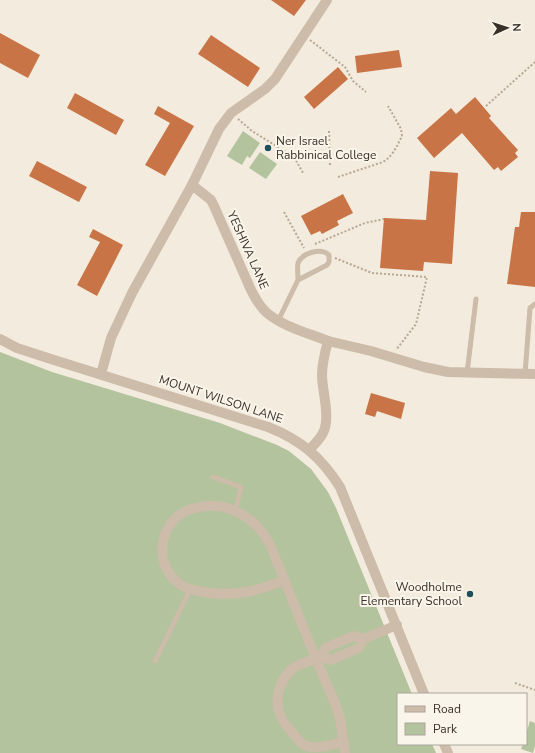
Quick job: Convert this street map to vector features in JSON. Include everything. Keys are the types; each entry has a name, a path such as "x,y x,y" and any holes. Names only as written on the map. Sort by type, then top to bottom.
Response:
{"street":[{"path":"101,374 111,338 132,293 192,185 219,129 232,112 265,89 275,78 327,0"},
{"name":"YESHIVA LANE","path":"192,185 211,200 257,302 266,312 278,321 328,341 372,351 424,367 448,372 530,374"},
{"name":"MOUNT WILSON LANE","path":"0,339 17,348 268,427 296,440 309,450 330,472 340,487 424,693"},
{"path":"309,450 323,434 325,428 326,420 322,375 323,358 328,341"},
{"path":"284,580 261,589 240,594 190,590 174,579 168,571 164,561 162,542 167,529 175,518 181,513 196,508 213,505 235,511 246,517 261,530 271,547 319,658 340,718 345,753"},
{"path":"344,742 319,747 304,745 298,740 281,718 278,706 277,696 284,678 295,666 319,658 330,660 359,648 363,639 397,625"}],"lane":[{"path":"278,321 298,280 297,265 302,258 318,251 322,251 329,255 329,262 327,265 298,280"},
{"path":"466,373 476,300"},
{"path":"530,374 530,308 535,304"},
{"path":"213,477 241,487 235,511"},
{"path":"155,660 190,590"}],"path":[{"path":"304,35 345,67 353,81 366,92"},
{"path":"486,106 535,62"},
{"path":"338,177 383,162 393,153 402,136 401,129 388,106"},
{"path":"232,112 240,122 252,131 294,157 304,173"},
{"path":"328,132 330,167"},
{"path":"284,212 304,248 365,223 384,219"},
{"path":"334,258 372,273 427,278 416,324 393,354"},
{"path":"515,683 535,690"}],"green space":[{"path":"243,131 260,143 250,158 247,156 242,165 227,156"},
{"path":"260,152 277,164 266,179 249,168"},
{"path":"0,352 52,372 220,423 289,451 311,469 328,492 336,508 412,693 397,693 397,745 432,745 436,753 0,753"},
{"path":"530,721 535,723 535,746 533,753 521,749 523,745 527,745 527,731"}],"building":[{"path":"271,0 306,0 294,16"},
{"path":"0,33 40,55 28,78 0,63"},
{"path":"211,35 260,68 248,87 198,54"},
{"path":"399,50 402,67 357,73 355,56"},
{"path":"338,67 348,79 314,109 304,97"},
{"path":"75,93 124,120 116,135 67,108"},
{"path":"475,97 491,116 489,118 518,150 515,153 518,157 501,171 498,167 494,170 462,133 434,158 417,138 451,108 456,114"},
{"path":"158,106 194,126 165,176 145,165 170,123 154,114"},
{"path":"37,161 87,187 79,202 29,176"},
{"path":"430,171 458,173 452,264 424,262 423,271 380,268 384,218 426,220"},
{"path":"343,194 353,213 337,221 339,225 322,234 320,231 311,235 301,216"},
{"path":"521,212 535,212 535,287 507,284 515,227 519,227"},
{"path":"93,229 123,245 97,296 77,285 100,242 89,237"},
{"path":"371,393 405,403 401,419 377,411 375,417 365,414"}],"place":[{"name":"Ner Israel Rabbinical College","path":"268,148"},
{"name":"Woodholme Elementary School","path":"470,594"}]}
